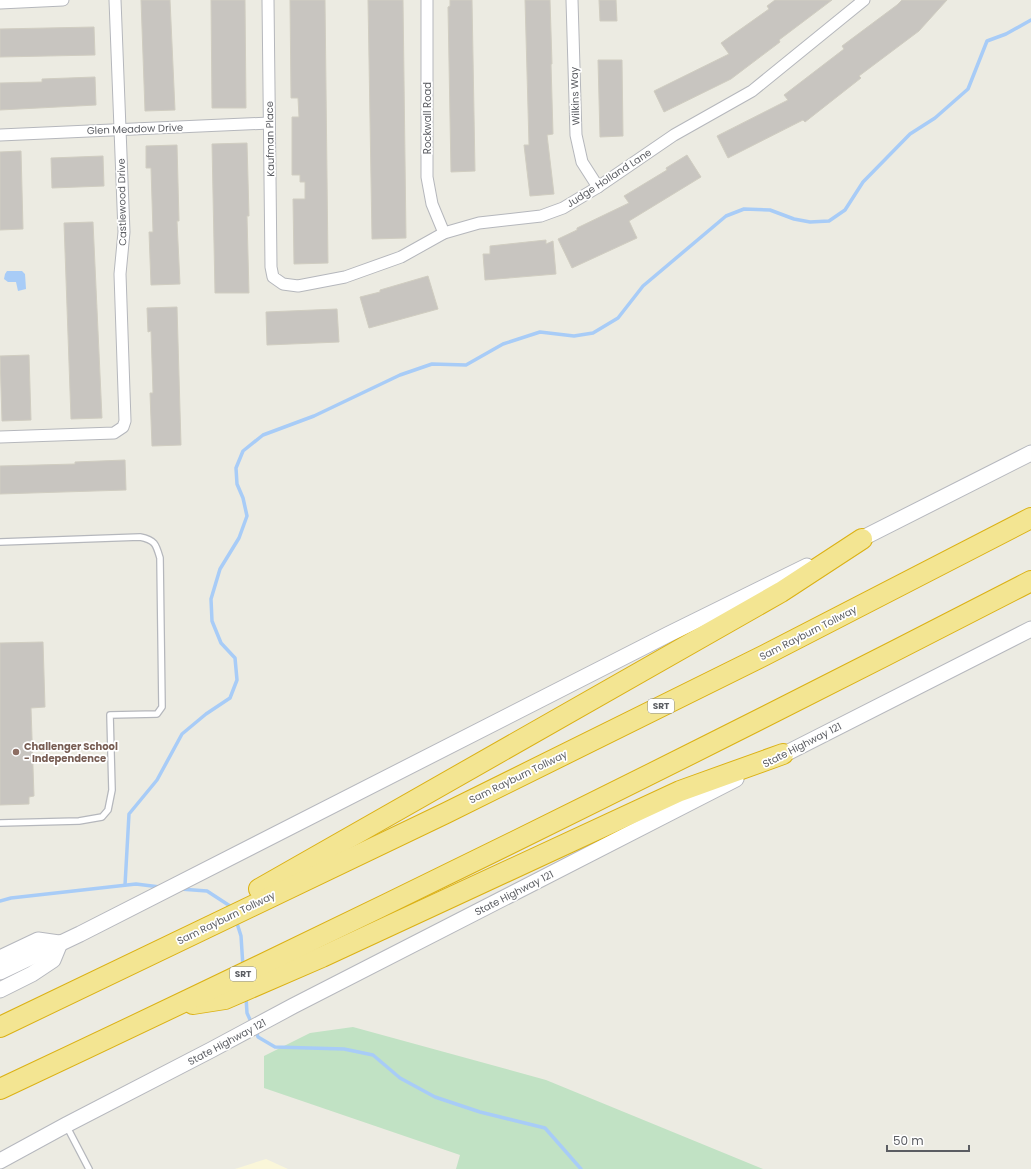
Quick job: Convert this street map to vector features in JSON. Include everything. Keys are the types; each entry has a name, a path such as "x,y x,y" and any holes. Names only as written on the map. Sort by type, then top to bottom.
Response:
{"highway":[{"name":"Sam Rayburn Tollway","path":"0,1027 212,926 234,904 446,812 751,662 1031,518"},
{"path":"286,881 781,592 862,539"},
{"name":"SRT","path":"0,1089 172,1008 318,948 1031,581"},
{"path":"318,948 680,791 783,754"}],"main road":[{"path":"0,972 80,934 669,634 862,539 1031,453"},
{"name":"State Highway 121","path":"0,1161 293,1006 783,754 1031,629"},
{"path":"0,958 38,940 60,943"},
{"path":"0,990 32,974 53,960 60,943"}],"street":[{"path":"0,3 63,0"},
{"name":"Castlewood Drive","path":"0,438 114,433 123,427 126,416 120,274 124,232 115,0"},
{"name":"Kaufman Place","path":"268,0 271,267 274,277"},
{"name":"Rockwall Road","path":"427,0 427,177 432,204 444,232"},
{"name":"Wilkins Way","path":"572,0 576,135 582,162 598,187"},
{"name":"Judge Holland Lane","path":"274,277 283,284 298,286 345,277 401,257 444,232 479,223 541,216 563,208 598,187 674,134 752,91 864,0"},
{"name":"Glen Meadow Drive","path":"0,134 270,124"}],"lane":[{"path":"0,542 140,537 149,539 156,545 160,558 162,707 157,714 110,715 112,790 108,810 102,816 79,821 0,823"},
{"path":"66,1125 89,1169"}],"shaded area":[{"path":"266,1159 288,1169 235,1169"}],"green space":[{"path":"353,1027 546,1080 763,1169 456,1169 460,1155 264,1088 264,1056 310,1033"}],"water":[{"path":"7,271 22,271 25,274 26,289 18,291 16,282 8,282 4,279"}],"building":[{"path":"141,0 170,0 175,110 145,111"},
{"path":"211,0 245,0 246,108 212,108"},
{"path":"290,0 325,0 328,263 294,264 293,199 305,199 305,182 300,182 300,175 292,175 292,117 299,117 298,98 291,98"},
{"path":"368,0 403,0 406,238 372,239"},
{"path":"450,0 472,0 475,171 451,172 448,7 450,6"},
{"path":"525,0 550,0 553,134 547,135 554,194 530,196 524,145 529,145"},
{"path":"599,0 616,0 617,21 600,21"},
{"path":"775,0 832,0 731,79 664,112 654,91 729,54 721,43 769,9 767,6"},
{"path":"902,0 947,0 919,31 859,76 861,78 805,122 803,120 728,158 717,136 788,100 784,95 844,49 842,46"},
{"path":"94,27 95,55 0,57 0,29"},
{"path":"598,60 622,60 623,136 600,137"},
{"path":"95,77 96,105 0,110 0,83 42,82 42,79"},
{"path":"247,143 249,293 215,293 212,144"},
{"path":"177,145 179,221 177,221 180,284 151,285 149,232 153,232 151,168 146,168 146,146"},
{"path":"21,151 23,229 0,230 0,152"},
{"path":"687,155 701,177 629,221 637,238 572,268 558,239 577,230 577,228 629,203 624,196 667,170 666,168"},
{"path":"103,156 104,186 52,188 51,158"},
{"path":"93,222 102,418 71,419 64,223"},
{"path":"546,240 546,244 553,241 556,274 485,280 483,254 490,254 490,246"},
{"path":"428,276 438,309 369,328 360,297"},
{"path":"177,307 181,445 152,446 150,393 153,393 151,331 148,332 147,308"},
{"path":"337,309 339,342 267,345 266,312"},
{"path":"29,355 31,420 2,421 0,356"},
{"path":"125,460 126,490 0,494 0,466 75,464 75,462"},
{"name":"Challenger School - Independence","path":"43,642 45,707 31,708 34,796 29,797 29,804 0,805 0,643"}],"waterway":[{"path":"125,885 129,814 157,780 182,734 206,714 230,698 237,680 235,658 221,643 212,621 211,599 220,569 239,538 247,516 243,498 237,484 236,468 243,451 263,435 314,416 400,375 432,364 466,365 503,344 540,332 574,336 593,333 618,318 643,286 726,216 744,209 770,210 794,219 810,222 829,221 845,210 863,182 910,134 935,118 968,89 987,41 1006,34 1031,20"},
{"path":"0,901 11,898 136,884 160,887"},
{"path":"180,889 207,891 230,906 232,909"},
{"path":"236,920 241,936 243,967"},
{"path":"246,997 247,1013 252,1024"},
{"path":"256,1031 258,1037 275,1047 344,1049 373,1055 400,1078 435,1097 480,1112 545,1128 581,1169"}],"place":[{"name":"Challenger School - Independence","path":"16,752"}]}
